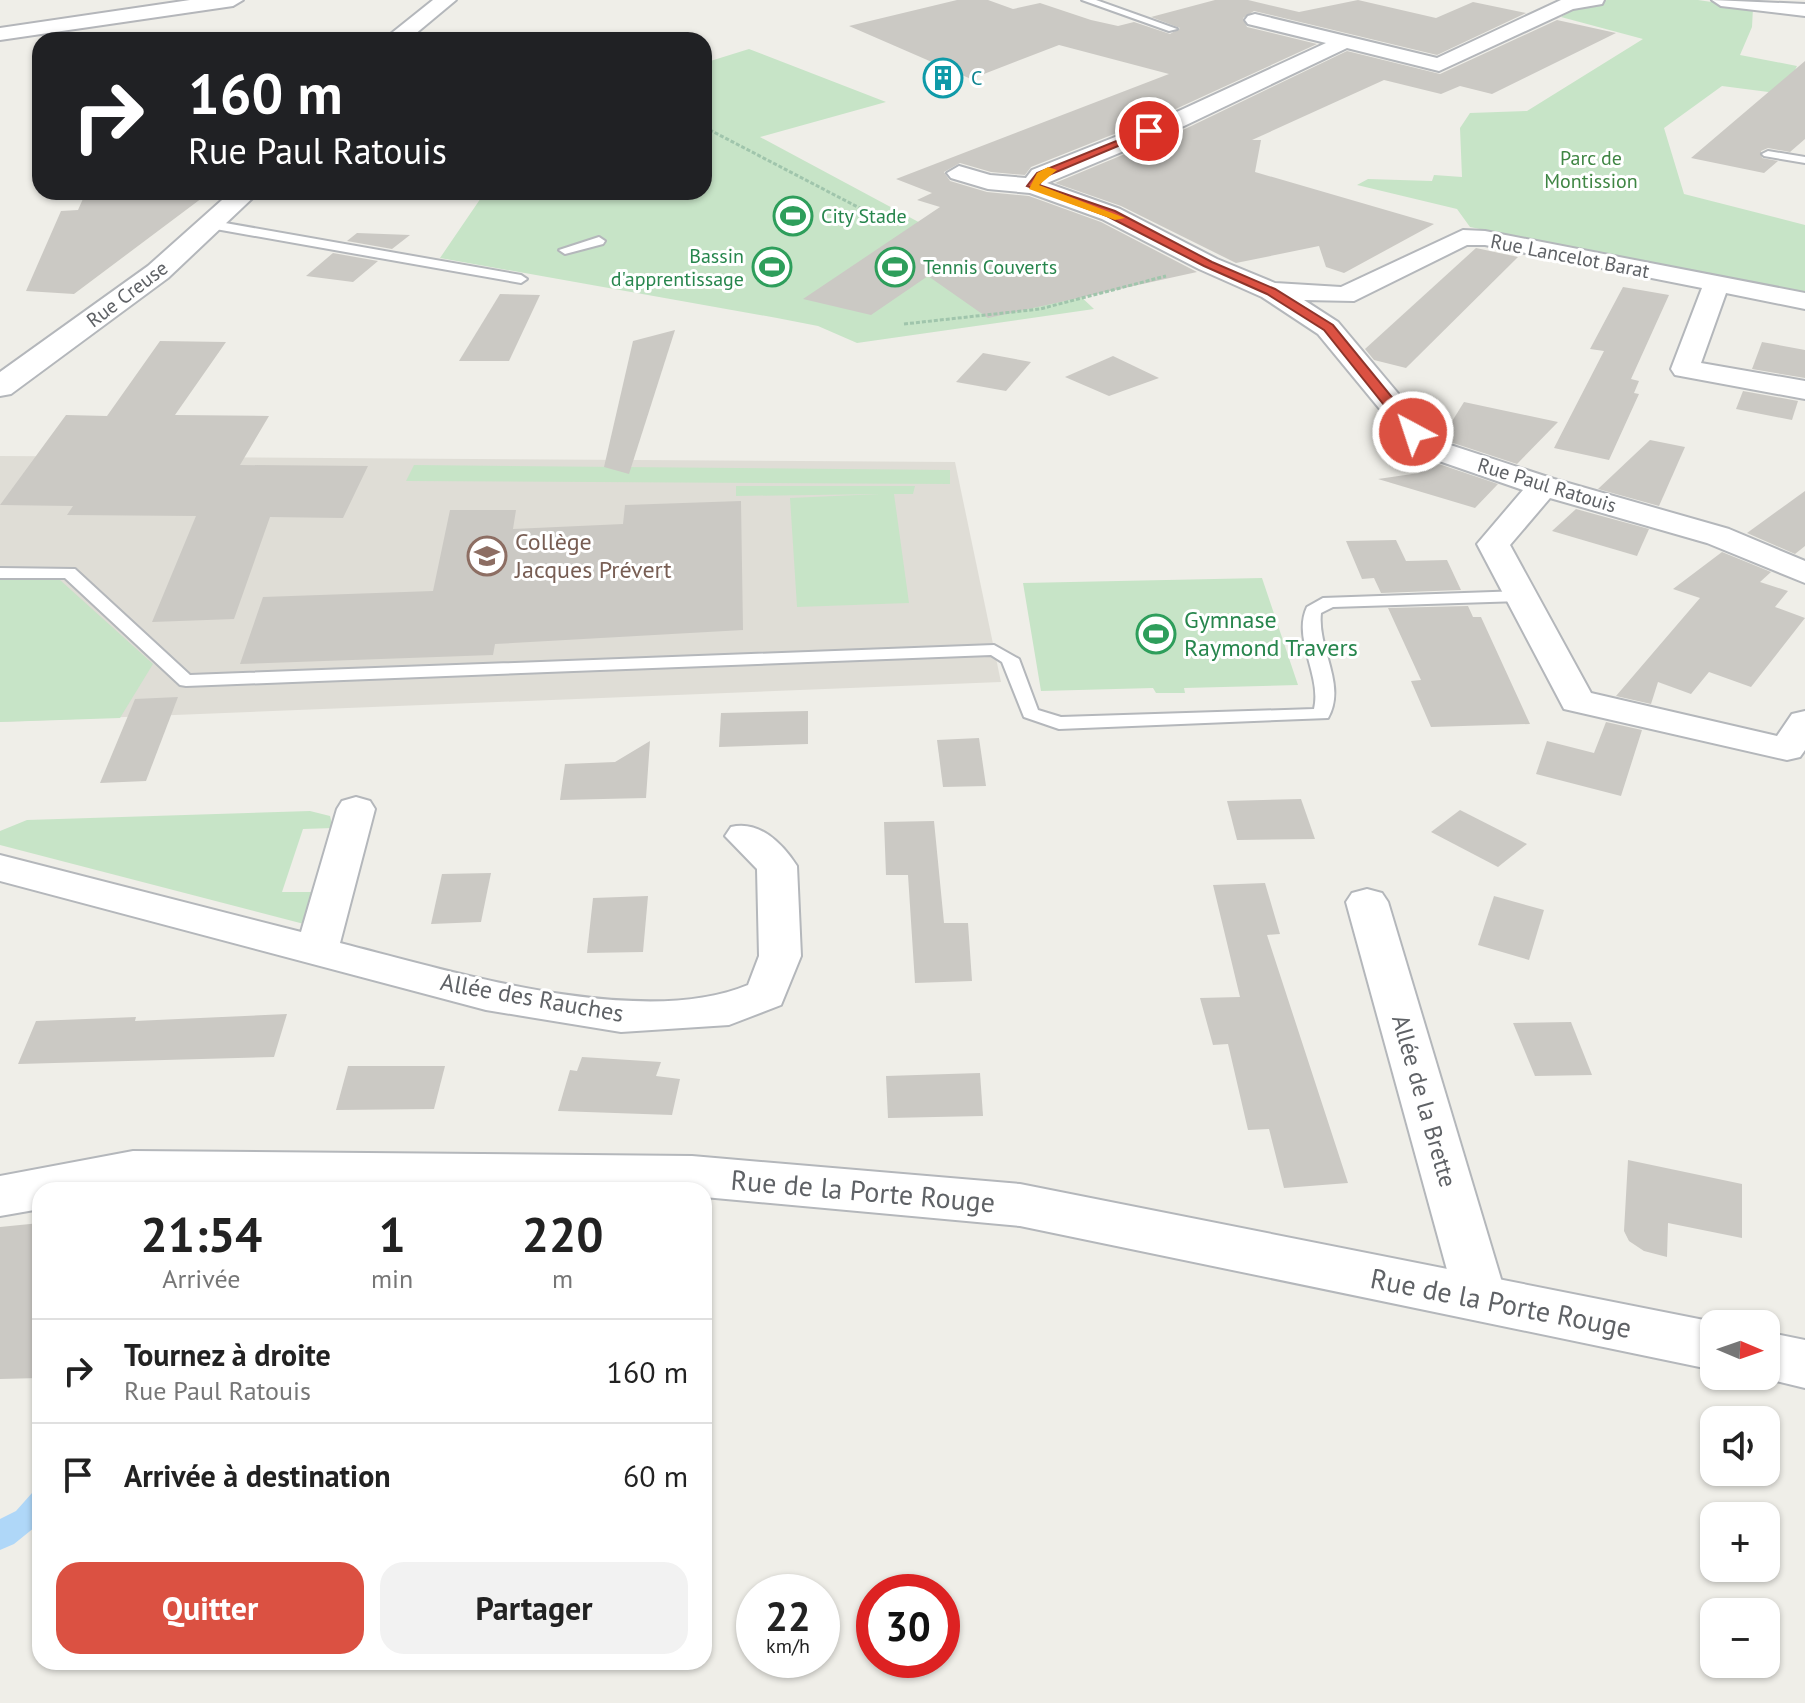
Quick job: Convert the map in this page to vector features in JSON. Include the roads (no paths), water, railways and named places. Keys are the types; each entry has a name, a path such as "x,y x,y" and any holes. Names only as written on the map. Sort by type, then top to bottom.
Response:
{"street":[{"path":"0,34 233,0"},
{"path":"404,32 446,0"},
{"path":"1292,5 1255,20 1439,65 1568,4 1595,0"},
{"path":"1721,0 1805,10"},
{"path":"1033,186 1040,175 1176,121 1345,42"},
{"name":"Rue Paul Ratouis","path":"959,173 988,182 1033,186 1111,214 1208,264 1271,291 1328,328 1427,447 1543,486 1718,536 1805,573"},
{"name":"Rue Creuse","path":"0,387 158,272 214,225 238,200"},
{"name":"Rue Lancelot Barat","path":"1271,291 1345,295 1463,237 1485,238 1716,286 1805,301"},
{"path":"1716,286 1685,369 1805,390"},
{"path":"1328,328 1345,295"},
{"path":"1543,486 1493,544 1577,701 1787,749 1805,722"},
{"path":"317,950 356,809"},
{"name":"Allée des Rauches","path":"0,868 486,995 621,1017 729,1010 766,994 780,956 777,866 745,836"},
{"name":"Allée de la Brette","path":"1367,902 1481,1299"},
{"name":"Rue de la Porte Rouge","path":"74,1182 133,1171 692,1176 1020,1205 1700,1343"},
{"name":"Rue de la Porte Rouge","path":"0,1196 32,1190"},
{"path":"1780,1359 1805,1364"}],"lane":[{"path":"1087,0 1172,29"},
{"path":"1768,154 1803,168"},
{"path":"214,225 521,279"},
{"path":"565,250 599,241"},
{"path":"0,573 69,573 186,681 994,650 1010,659 1030,713 1059,723 1322,714 1329,693 1309,626 1313,611 1329,602 1521,596"}],"water":[{"path":"32,1493 32,1529 14,1544 0,1550 0,1519 16,1511"}],"place":[{"name":"C","path":"943,78"},
{"name":"City Stade","path":"793,216"},
{"name":"Bassin d'apprentissage","path":"772,267"},
{"name":"Tennis Couverts","path":"895,267"},
{"name":"Collège Jacques Prévert","path":"487,556"},
{"name":"Gymnase Raymond Travers","path":"1156,634"}],"park label":[{"name":"Parc de Montission","path":"1591,170"}]}
